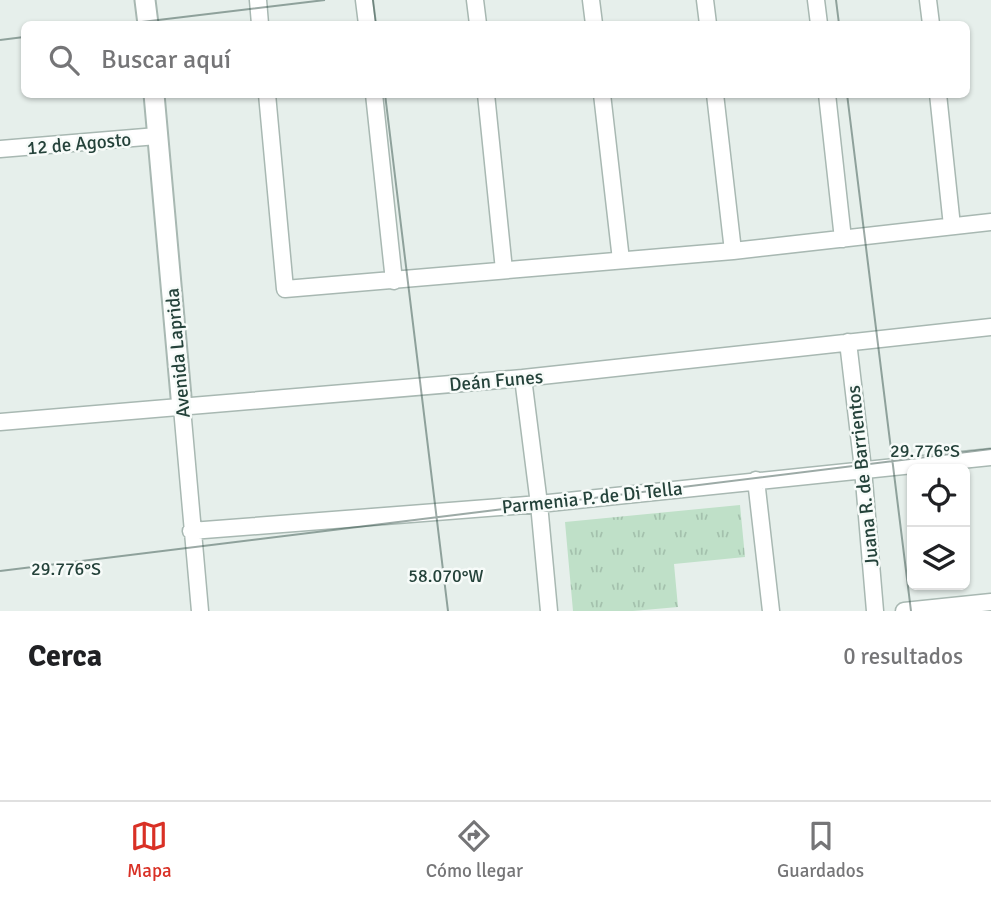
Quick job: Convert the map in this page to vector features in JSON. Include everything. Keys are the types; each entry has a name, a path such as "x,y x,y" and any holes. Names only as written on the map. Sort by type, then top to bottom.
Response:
{"street":[{"path":"145,0 148,21"},
{"path":"258,0 260,21"},
{"path":"364,0 367,21"},
{"path":"475,0 478,21"},
{"path":"591,0 594,21"},
{"path":"705,0 708,21"},
{"path":"816,0 819,21"},
{"path":"928,0 931,21"},
{"name":"Avenida Laprida","path":"154,98 200,611"},
{"path":"267,98 285,289 733,251 991,222"},
{"path":"374,98 394,281"},
{"path":"485,98 504,270"},
{"path":"602,98 621,260"},
{"path":"715,98 733,251"},
{"path":"827,98 843,239"},
{"path":"938,98 952,226"},
{"name":"12 de Agosto","path":"0,149 157,136"},
{"name":"Deán Funes","path":"0,422 523,378 991,327"},
{"name":"Juana R. de Barrientos","path":"848,342 863,469 875,611"},
{"path":"523,378 549,611"},
{"name":"Parmenia P. de Di Tella","path":"191,531 539,504 991,457"},
{"path":"756,480 771,611"},
{"path":"904,611 991,603"}],"green space":[{"path":"740,505 745,557 674,564 678,607 633,611 573,611 565,522"}]}
